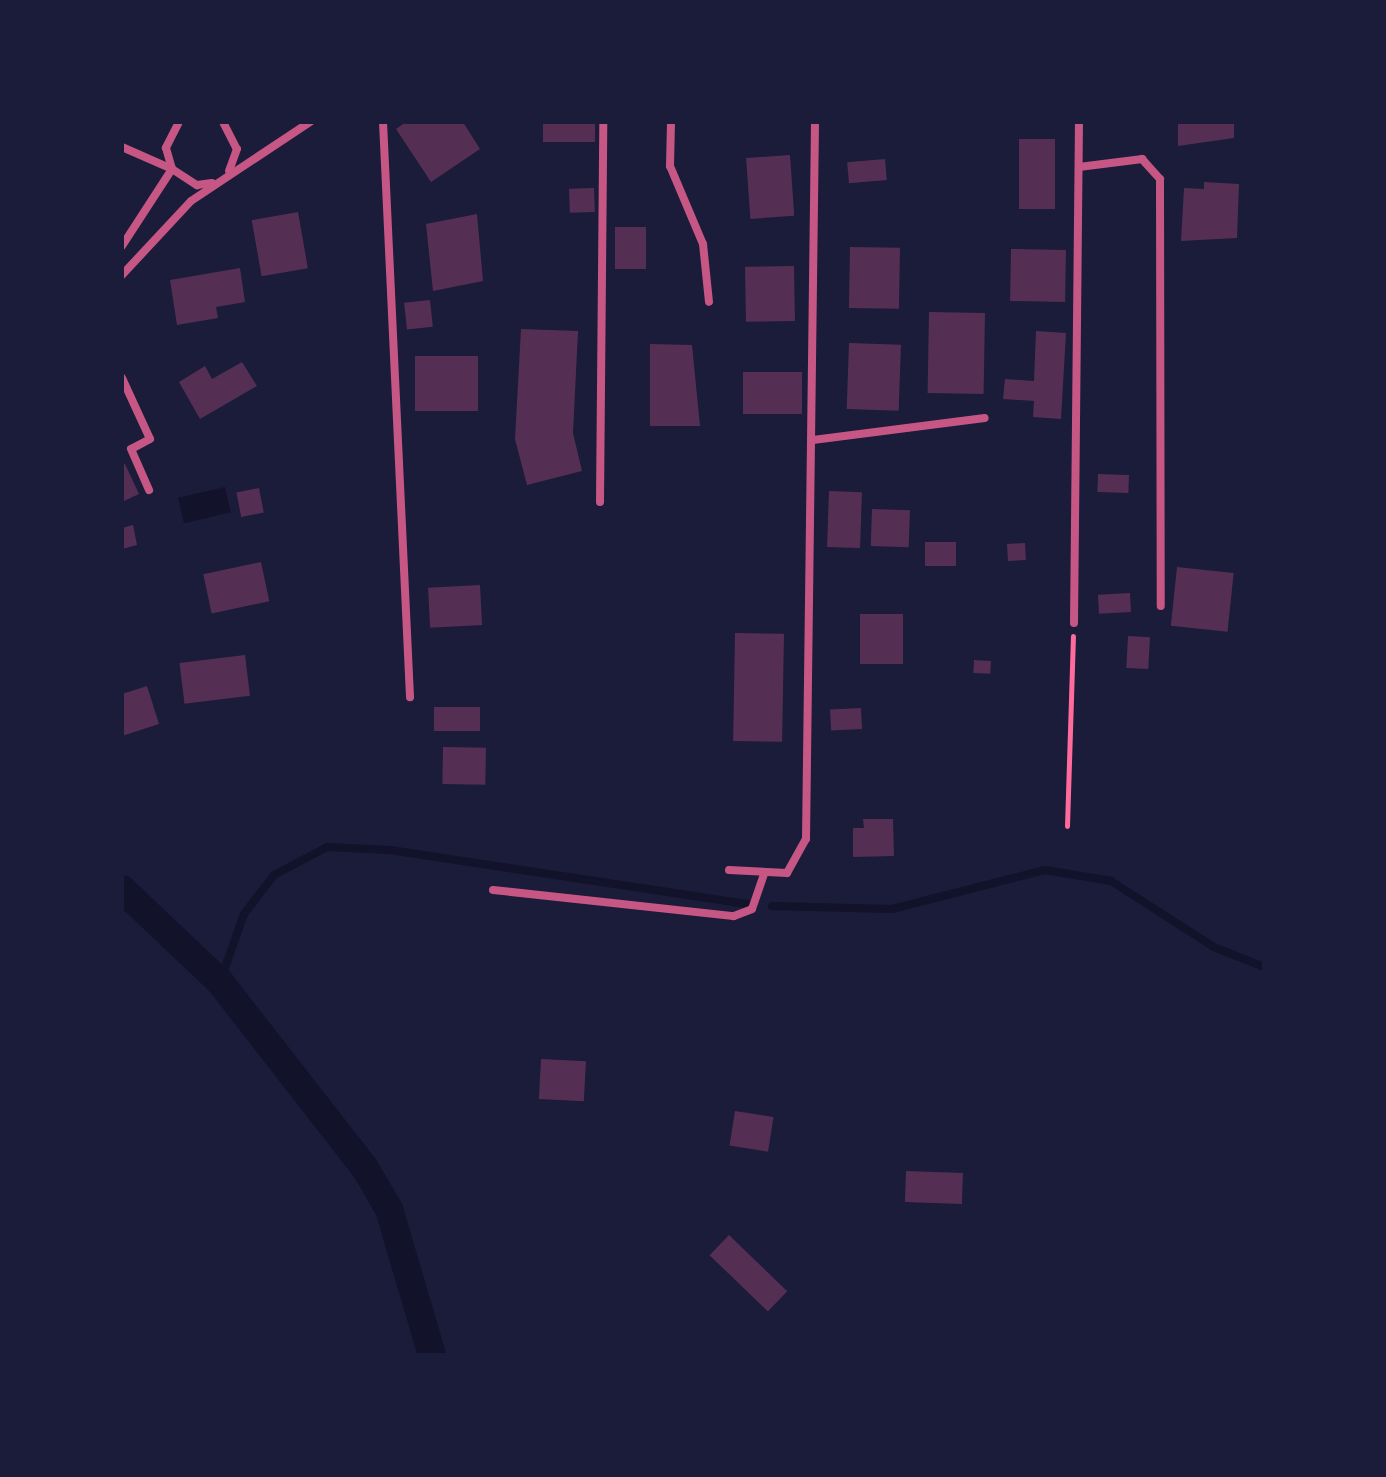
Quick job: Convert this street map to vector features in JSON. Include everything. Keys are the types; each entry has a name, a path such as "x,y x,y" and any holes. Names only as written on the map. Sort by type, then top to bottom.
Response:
{"street":[{"path":"122,246 172,169 166,148 179,122"},
{"path":"122,147 172,169 197,185 227,174 237,149 223,122"},
{"path":"122,275 227,174 310,122"},
{"path":"383,122 410,697"},
{"path":"600,502 603,122"},
{"path":"671,122 670,166 703,244 709,302"},
{"path":"729,870 764,875 792,870 806,839 815,122"},
{"path":"1074,623 1079,122"},
{"path":"1079,167 1142,159 1160,179 1161,606"},
{"path":"122,378 150,439 131,449 149,490"},
{"path":"813,440 985,418"},
{"path":"493,890 734,916 752,909 764,875"}],"path":[{"path":"1067,826 1074,623"}],"shaded area":[{"path":"225,487 231,512 184,523 178,498"}],"building":[{"path":"406,122 463,122 480,149 431,182 396,129"},
{"path":"543,122 595,122 595,142 543,142"},
{"path":"1178,122 1234,122 1234,138 1178,146"},
{"path":"1019,139 1055,139 1055,209 1019,209"},
{"path":"790,155 794,216 750,219 746,158"},
{"path":"885,159 887,180 849,183 847,162"},
{"path":"1204,182 1239,184 1237,238 1181,241 1184,188 1204,189"},
{"path":"594,188 595,212 570,213 569,189"},
{"path":"298,212 308,268 262,276 252,220"},
{"path":"477,214 483,281 433,291 426,224"},
{"path":"615,227 646,227 646,269 615,269"},
{"path":"850,247 900,248 899,309 849,308"},
{"path":"1011,249 1066,250 1065,302 1010,301"},
{"path":"794,266 795,321 746,322 745,267"},
{"path":"240,268 245,302 216,307 218,318 177,325 170,280"},
{"path":"430,300 433,327 407,330 404,303"},
{"path":"929,312 985,313 984,394 928,393"},
{"path":"521,329 578,331 573,433 582,471 527,485 515,439"},
{"path":"1036,331 1066,333 1061,419 1033,417 1034,401 1003,399 1005,379 1034,381"},
{"path":"849,343 901,345 899,411 847,409"},
{"path":"650,344 692,345 700,426 650,426"},
{"path":"415,356 478,356 478,411 415,411"},
{"path":"242,362 257,386 200,419 179,382 205,366 212,379"},
{"path":"743,372 802,372 802,414 743,414"},
{"path":"125,464 139,494 122,502 122,465"},
{"path":"1098,474 1129,475 1128,493 1097,492"},
{"path":"259,488 264,513 241,517 236,492"},
{"path":"829,491 862,492 860,548 827,547"},
{"path":"872,509 910,510 909,547 871,546"},
{"path":"133,525 137,545 122,549 122,528"},
{"path":"925,542 956,542 956,566 925,566"},
{"path":"1025,543 1026,560 1008,561 1007,544"},
{"path":"261,562 269,601 212,613 203,574"},
{"path":"1177,567 1234,573 1228,632 1171,626"},
{"path":"480,585 482,625 430,628 428,588"},
{"path":"1130,593 1131,612 1099,614 1098,595"},
{"path":"860,614 903,614 903,664 860,664"},
{"path":"735,633 784,634 782,742 733,741"},
{"path":"1128,636 1150,637 1148,669 1126,668"},
{"path":"245,655 250,696 184,704 179,663"},
{"path":"974,660 991,661 990,674 973,673"},
{"path":"147,686 159,724 122,736 122,694"},
{"path":"434,707 480,707 480,731 434,731"},
{"path":"861,708 862,729 831,731 830,710"},
{"path":"443,747 486,748 485,785 442,784"},
{"path":"863,819 893,819 894,856 853,857 853,828 864,828"},
{"path":"541,1059 586,1061 584,1101 539,1099"},
{"path":"735,1111 774,1117 768,1152 730,1146"},
{"path":"906,1171 963,1173 962,1204 905,1202"},
{"path":"729,1235 787,1291 768,1311 710,1255"}],"waterway":[{"path":"220,982 244,914 274,875 327,847 390,850 747,904"},
{"path":"772,906 892,909 1045,870 1111,881 1214,947 1264,967"},
{"path":"122,889 220,982 365,1168 389,1209 432,1355"}]}
